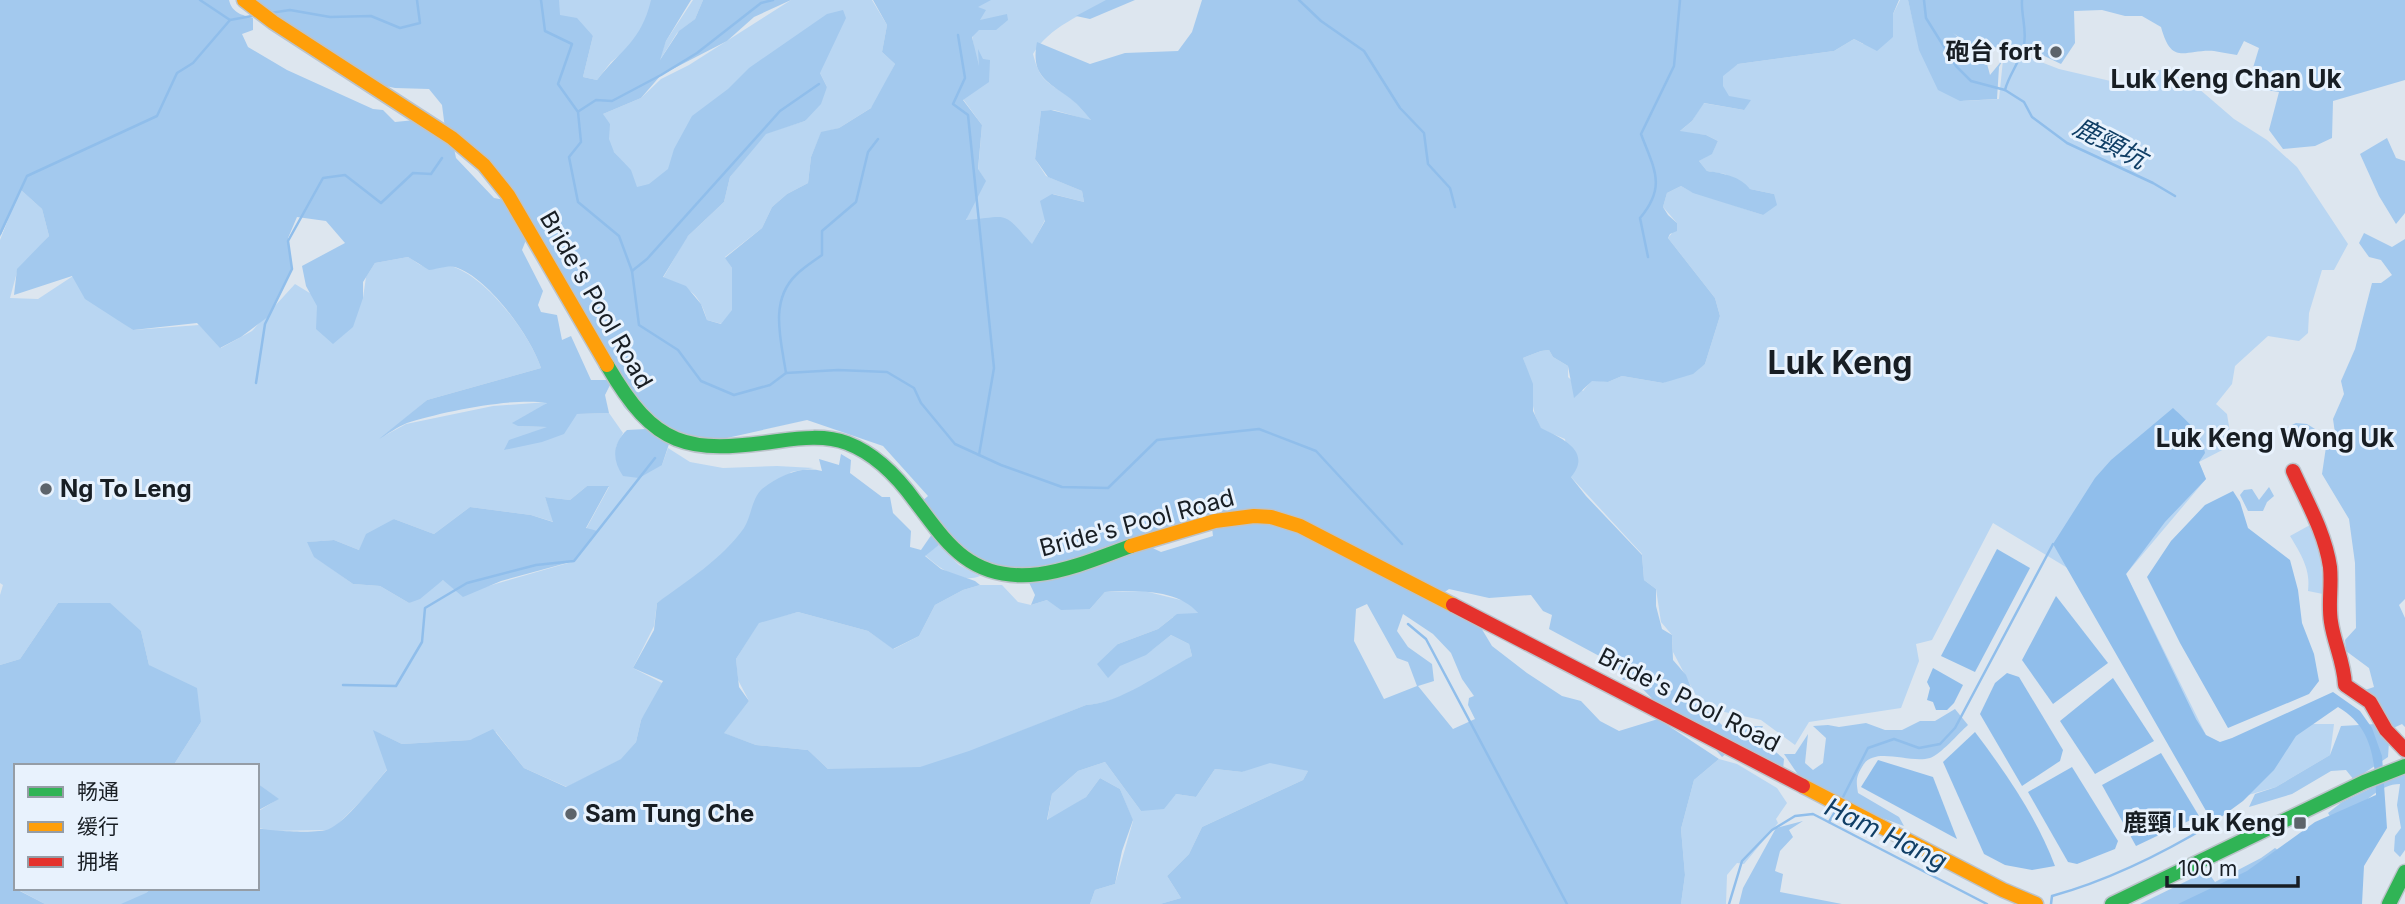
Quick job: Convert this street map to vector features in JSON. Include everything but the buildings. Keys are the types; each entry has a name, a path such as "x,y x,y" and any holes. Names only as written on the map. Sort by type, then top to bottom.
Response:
{"street":[{"name":"Bride's Pool Road","path":"244,0 273,22 452,138 484,165 508,195 624,395 645,421 669,438 680,443 708,448 814,438 832,439 859,447 892,472 957,552 984,569 1006,575 1030,576 1059,570 1228,518 1266,517 1300,526 2003,890 2036,904"},
{"path":"2293,471 2327,550 2331,579 2330,616 2336,642 2344,659 2345,685 2370,702 2386,730 2405,750"},
{"path":"2112,904 2375,777 2402,767"},
{"path":"2389,904 2405,872"}],"shaded area":[{"path":"0,0 229,0 235,11 253,18 253,30 242,34 248,47 287,70 373,109 383,110 395,122 415,120 446,136 442,105 429,89 395,88 371,83 241,0 559,0 560,15 577,18 593,36 583,77 597,80 636,36 651,0 691,0 666,41 660,60 679,31 695,19 703,0 791,0 754,17 727,41 661,75 641,98 603,114 610,124 609,139 614,152 631,170 637,187 649,184 668,169 674,149 692,116 728,89 749,68 827,14 843,10 846,18 820,73 827,87 821,104 805,121 766,134 730,177 724,202 688,236 663,277 686,286 701,304 707,320 721,324 732,310 732,268 725,258 762,228 772,207 787,194 808,183 811,157 821,132 839,128 871,108 895,64 882,52 887,25 873,0 991,0 978,7 986,10 980,20 1007,14 1008,20 996,30 979,30 972,37 979,66 978,49 983,59 990,60 989,82 963,100 982,125 978,169 986,181 966,220 1004,218 1015,225 1032,244 1045,221 1040,201 1052,194 1084,202 1082,191 1048,177 1035,159 1041,111 1051,110 1091,120 1074,101 1041,75 1036,61 1037,42 1090,64 1125,53 1178,51 1192,32 1202,0 1899,0 1893,14 1893,37 1877,51 1854,39 1834,51 1738,64 1723,76 1723,86 1729,96 1751,100 1744,110 1704,103 1692,121 1680,131 1706,135 1718,141 1712,154 1699,161 1707,171 1736,178 1750,189 1774,194 1777,205 1763,215 1693,193 1681,186 1667,193 1663,207 1677,223 1677,231 1668,238 1715,298 1720,316 1705,364 1693,374 1663,383 1622,376 1608,382 1592,381 1574,398 1568,366 1553,357 1549,350 1523,358 1533,384 1533,411 1541,428 1572,446 1578,460 1577,468 1571,477 1642,555 1644,580 1656,589 1656,606 1662,629 1672,635 1673,660 1686,675 1696,700 1723,726 1763,726 1755,742 1771,748 1784,759 1783,770 1731,750 1722,757 1667,714 1634,680 1623,680 1616,665 1549,629 1552,615 1543,611 1531,595 1489,598 1449,589 1435,599 1477,621 1492,646 1562,696 1581,701 1600,721 1619,731 1658,719 1719,759 1694,780 1681,829 1685,875 1681,904 1160,904 1181,898 1167,876 1189,854 1202,827 1303,780 1308,771 1270,763 1242,772 1215,769 1196,797 1176,794 1164,809 1141,811 1105,762 1078,771 1052,794 1047,820 1086,797 1100,778 1120,789 1133,820 1122,851 1115,884 1095,890 1090,904 121,904 150,890 259,890 259,828 294,832 324,831 344,819 387,770 373,730 402,744 470,740 493,729 524,768 566,787 621,759 636,742 641,720 663,681 633,668 654,630 657,603 725,550 744,528 762,489 791,473 822,471 819,459 839,465 841,454 851,460 850,473 882,497 890,497 893,513 911,531 910,547 921,550 932,534 939,545 925,556 941,569 980,585 963,590 935,605 919,636 893,649 868,631 798,612 759,623 736,659 739,687 749,701 724,733 756,745 808,750 828,769 920,767 969,751 1086,705 1113,699 1140,686 1192,656 1189,644 1171,635 1146,655 1120,666 1108,678 1097,664 1118,644 1158,629 1177,614 1198,613 1179,599 1142,591 1105,592 1090,609 1061,610 1047,600 1031,605 1035,595 1025,574 1070,561 1037,568 1011,569 981,561 961,546 921,502 928,496 883,446 807,420 718,440 651,433 659,439 670,441 662,465 639,478 623,476 615,452 618,441 627,430 646,429 624,407 611,383 605,395 609,413 577,414 564,434 542,442 504,450 509,440 547,427 518,426 512,423 547,403 533,402 497,404 438,414 407,423 379,439 427,400 541,368 528,341 507,310 468,273 455,267 429,270 408,257 375,263 363,282 363,298 353,327 333,344 316,329 317,306 306,286 302,266 345,243 326,221 297,217 288,238 292,269 269,316 241,337 220,348 197,323 133,330 85,299 72,276 14,295 17,269 49,236 42,209 21,190 0,237","holes":["453,143 491,175 505,200 494,198 456,158","528,235 609,380 591,380 571,336 562,340 557,315 541,312 538,305 543,291 522,250","1211,520 1213,536 1161,552 1141,542","1367,604 1397,658 1408,662 1417,686 1384,699 1354,641 1356,609","1403,614 1433,634 1451,653 1462,679 1474,696 1469,698 1468,705 1475,719 1453,729 1418,686 1434,681 1432,664 1408,647 1397,631"]},
{"path":"559,0 653,0 649,15 631,46 611,62 597,80 583,77 593,36 559,15"},
{"path":"693,0 703,0 695,19 677,33 658,63 666,41"},
{"path":"791,0 872,0 887,25 882,52 895,64 874,106 839,128 821,133 811,157 808,183 787,194 772,207 762,228 725,257 732,268 734,308 722,324 707,320 701,303 691,292 663,278 686,238 724,202 730,177 760,139 766,133 805,121 827,87 819,71 673,174 636,208 629,173 607,145 603,114 641,98 661,79 689,65"},
{"path":"967,0 1109,0 1057,29 1033,54 1038,70 1045,79 1071,99 1092,121 1054,110 1041,111 1035,159 1046,176 1082,191 1084,202 1053,194 1046,218 1031,247 966,221 978,171 982,125 963,99 974,48"},
{"path":"1106,0 1135,0 1090,19 1076,16"},
{"path":"1900,0 1908,0 1919,47 1963,101 1999,99 2003,60 2031,58 2059,69 2149,90 2152,72 2164,69 2198,88 2234,119 2267,140 2297,167 2348,244 2334,270 2322,270 2309,313 2308,333 2299,341 2268,336 2235,366 2232,384 2216,404 2227,414 2232,445 2199,462 2206,479 2126,574 2206,735 2084,578 1993,523 1932,640 1916,644 1919,661 1901,708 1809,722 1795,745 1761,720 1702,707 1673,652 1672,635 1661,622 1656,589 1644,580 1642,554 1571,477 1565,439 1541,429 1535,415 1531,397 1532,384 1523,358 1541,351 1549,350 1553,357 1568,366 1568,377 1583,391 1592,380 1608,382 1622,376 1663,383 1705,364 1720,316 1715,298 1668,238 1677,223 1663,207 1667,193 1681,186 1763,215 1774,194 1750,189 1725,174 1707,171 1699,161 1712,153 1718,141 1706,135 1679,132 1692,121 1703,103 1744,110 1724,91 1719,76 1738,64 1834,51 1854,39 1863,44 1893,37 1893,14"},
{"path":"1908,0 2405,0 2405,80 2333,101 2332,138 2315,146 2283,149 2269,130 2279,92 2266,90 2252,71 2259,48 2244,41 2237,55 2214,51 2175,52 2165,39 2161,27 2142,16 2125,16 2102,10 2074,11 2075,43 2061,64 2034,51 1970,45 1953,33 1986,60 1990,75 2004,58 1999,67 1997,99 1960,101 1938,90 1919,50"},
{"path":"2387,138 2396,158 2405,161 2405,213 2396,224 2379,196 2360,154"},
{"path":"20,189 42,209 49,236 17,272 10,298 38,299 73,276 88,298 133,330 199,325 221,348 252,331 295,284 313,295 363,298 366,277 375,263 408,257 425,267 454,267 467,274 494,296 518,325 541,368 427,400 384,436 406,424 493,406 548,402 518,426 549,427 505,450 577,414 609,413 623,433 616,447 662,465 668,448 690,462 723,468 814,468 791,472 749,529 706,571 657,603 654,626 633,668 666,685 641,720 636,742 622,759 567,787 524,768 496,732 470,740 402,744 381,734 389,767 363,799 332,830 269,831 259,828 259,811 278,799 259,785 259,764 174,764 201,722 149,665 141,631 58,603 20,659 0,665 0,595 3,585 0,583 0,240","holes":["587,486 609,487 586,529 597,531 575,561 478,589 443,580 409,603 380,586 353,584 315,557 308,542 334,540 359,550 394,519 434,534 470,507 531,515 554,522 545,497 570,500"]},
{"path":"2364,233 2392,247 2405,239 2405,599 2399,605 2405,618 2405,727 2402,724 2389,730 2362,691 2374,687 2369,668 2346,651 2345,640 2356,628 2355,563 2349,519 2322,474 2326,447 2343,448 2335,433 2333,419 2344,394 2341,381 2355,349 2372,283 2381,283 2392,275 2381,260 2369,257 2359,243"},
{"path":"2173,408 2201,439 2205,453 2199,462 2206,479 2165,522 2126,574 2206,735 2220,742 2232,738 2333,692 2360,711 2372,728 2382,756 2387,828 2364,866 2362,904 2178,904 2247,871 2315,822 2376,795 2373,757 2365,734 2349,715 2338,707 2296,736 2274,770 2243,801 2213,823 2053,544 2095,478 2111,460"},
{"path":"2296,423 2307,424 2315,429 2305,443 2288,437 2282,430"},
{"path":"587,486 609,486 586,528 598,531 574,561 501,581 463,597 443,580 420,599 409,603 380,586 353,584 314,557 307,542 334,540 359,550 366,534 394,519 434,534 470,507 531,515 553,522 545,497 570,500"},
{"path":"2269,487 2274,496 2263,511 2248,511 2240,495 2244,490 2252,489 2259,500"},
{"path":"2233,491 2240,502 2248,528 2290,560 2298,590 2302,623 2314,654 2319,681 2309,694 2228,728 2180,643 2147,577 2171,541 2205,505"},
{"path":"2310,525 2320,542 2323,594 2308,591 2307,569 2290,536"},
{"path":"939,545 959,565 980,576 965,578 950,573 925,555"},
{"path":"1997,549 2030,568 1975,672 1941,656"},
{"path":"980,585 1002,585 1018,602 1031,605 1047,600 1090,609 1105,592 1144,591 1189,602 1199,614 1173,617 1158,629 1118,644 1152,650 1171,635 1189,644 1192,656 1127,694 1086,705 919,772 828,769 808,750 756,745 723,733 749,701 738,680 736,659 759,622 798,612 868,631 894,649 919,636 935,605 963,590"},
{"path":"2056,596 2108,663 2053,704 2022,660"},
{"path":"58,603 110,603 141,631 149,665 197,688 201,722 174,764 14,764 14,890 45,904 0,904 0,665 20,659"},
{"path":"1933,668 1963,685 1954,703 1947,710 1936,710 1933,702 1927,700 1930,688 1927,682"},
{"path":"2007,673 2019,677 2063,750 2060,761 2022,786 1980,714 1995,683"},
{"path":"2113,678 2154,741 2095,774 2060,721"},
{"path":"1955,709 1968,725 1934,756 1922,759 1874,757 1862,767 1857,782 1858,793 1899,817 1904,826 1860,810 1803,782 1784,754 1795,754 1808,734 1805,763 1813,770 1823,763 1826,738 1813,726 1839,727 1866,723 1885,730 1902,730 1920,721 1935,721"},
{"path":"2301,724 2334,724 2330,755 2276,787 2238,798"},
{"path":"2376,724 2389,742 2388,757 2354,780 2346,770 2331,771 2292,794 2249,807 2255,794 2276,787 2330,755 2341,726"},
{"path":"1975,732 2020,796 2055,866 2032,870 2005,865 1984,854 1943,762"},
{"path":"2161,753 2199,816 2136,846 2102,785"},
{"path":"1719,759 1737,764 1777,788 1787,803 1776,819 1778,823 1744,864 1737,863 1727,875 1726,904 1681,904 1685,875 1681,829 1694,780"},
{"path":"1271,760 1308,771 1303,780 1202,827 1189,854 1167,876 1181,898 1160,904 1090,904 1095,890 1115,884 1133,821 1120,789 1100,778 1086,797 1047,822 1052,794 1078,771 1105,762 1141,811 1176,794 1196,797 1215,769 1242,772"},
{"path":"1878,760 1933,777 1957,839 1861,787"},
{"path":"2072,767 2118,841 2115,849 2077,864 2068,862 2028,792"},
{"path":"2405,772 2405,850 2400,857 2394,851 2395,836 2401,828 2397,805 2400,784 2380,790 2347,813 2331,818 2328,813 2342,802"},
{"path":"259,784 279,799 259,810"},
{"path":"1803,821 1789,830 1793,837 1780,851 1775,871 1783,874 1780,892 1842,904 1739,904 1743,888 1776,828"},
{"path":"2275,848 2279,854 2192,904 2140,904 2207,871 2215,882"},
{"path":"19,890 149,890 141,899 131,904 45,904"}],"waterway":[{"path":"200,0 230,20 257,15"},
{"path":"270,13 290,10 330,17 371,16 400,28 420,23 417,0"},
{"name":"Ham Hang","path":"541,0 545,31 572,44 558,84 578,112 581,142 569,157 578,202 619,236 632,271 639,325 678,350 701,381 734,395 770,385 786,373 838,370 887,372 914,388 921,403 955,444 1001,465 1062,487 1108,488 1157,440 1259,429 1316,451 1402,544"},
{"path":"579,111 596,100 612,101 661,75 697,53 761,3 773,0"},
{"path":"1299,0 1321,21 1364,51 1400,108 1424,133 1428,164 1450,188 1455,207"},
{"path":"1648,257 1640,218 1653,196 1656,177 1641,134 1674,66 1680,0"},
{"name":"鹿頸坑","path":"1924,0 1926,18 1956,66 1971,81 2005,90 2024,102 2032,117 2067,143 2175,196"},
{"path":"2005,90 2024,44 2022,0"},
{"path":"0,234 27,176 157,116 177,73 193,63 230,20"},
{"path":"958,35 965,78 953,104 968,115 994,368 979,455"},
{"path":"632,271 647,259 780,111 819,84"},
{"path":"786,373 779,321 782,297 796,275 822,255 822,231 856,202 868,152 878,139"},
{"path":"256,383 265,324 292,269 288,241 323,178 345,175 381,203 413,173 431,174 442,158"},
{"path":"343,685 396,686 422,642 425,608 467,583 536,565 574,561 655,458"},
{"path":"1841,801 1868,748 1894,739 1919,748 1940,744 1955,728 2053,544"},
{"name":"Ham Hang","path":"1408,624 1426,639 1567,904"},
{"path":"1829,822 1836,810"},
{"name":"Ham Hang","path":"1729,904 1742,861 1772,830 1795,816 1813,814 1987,904"},
{"name":"Ham Hang","path":"2051,904 2052,896 2135,865 2213,823"}],"traffic: fast":[{"path":"607,365 641,414 658,429 676,439 697,445 720,446 822,438 839,440 858,448 877,460 893,475 950,545 984,568 1004,574 1047,573 1131,546"},
{"path":"2112,904 2364,782 2405,766"},
{"path":"2389,904 2405,872"}],"traffic: slow":[{"path":"244,0 273,22 452,138 484,165 508,195 607,365"},
{"path":"1131,546 1215,521 1254,516 1271,517 1300,526 1453,605"},
{"path":"1803,786 2003,890 2036,904"}],"traffic: jam":[{"path":"2293,471 2328,554 2331,622 2345,685 2370,702 2386,730 2405,750"},
{"path":"1453,605 1803,786"}],"place":[{"name":"砲台 fort","path":"2056,52"},
{"name":"Ng To Leng","path":"46,489"},
{"name":"Sam Tung Che","path":"571,814"},
{"name":"鹿頸 Luk Keng","path":"2300,823"}],"district":[{"name":"Luk Keng Chan Uk","path":"2226,79"},
{"name":"Luk Keng","path":"1840,363"},
{"name":"Luk Keng Wong Uk","path":"2275,438"}]}
